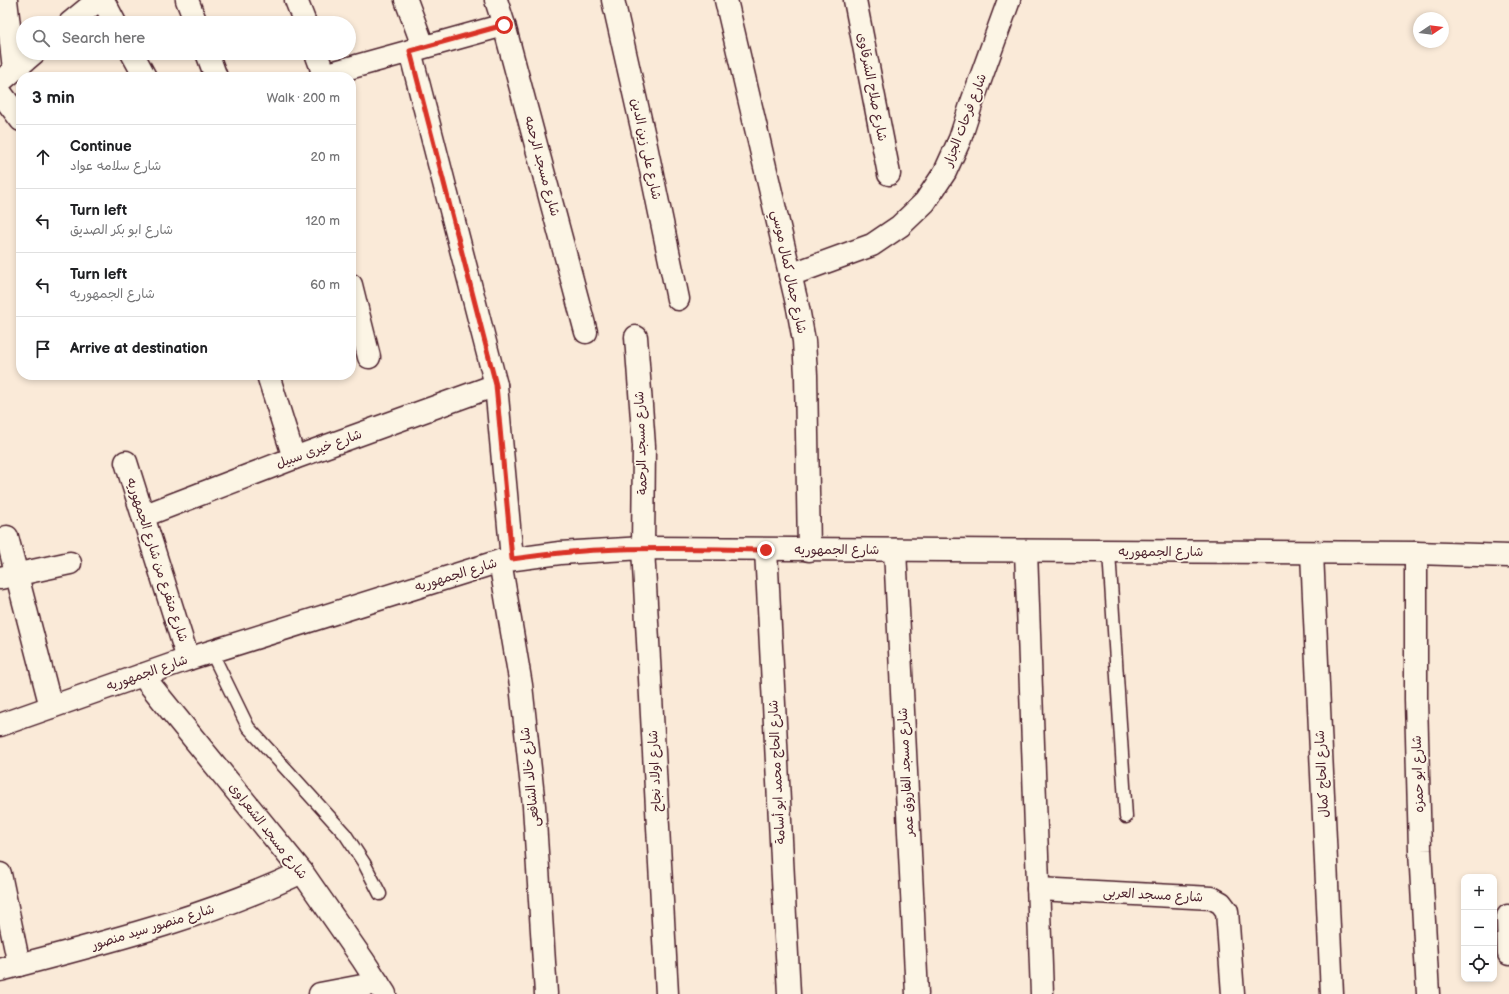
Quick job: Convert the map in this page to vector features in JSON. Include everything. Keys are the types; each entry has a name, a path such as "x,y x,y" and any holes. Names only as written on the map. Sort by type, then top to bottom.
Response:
{"street":[{"path":"6,0 7,76"},
{"path":"79,16 98,0"},
{"path":"103,0 111,16"},
{"path":"187,0 193,16"},
{"path":"296,0 302,16"},
{"name":"شارع خالد الشافعى","path":"406,0 416,49 496,385 506,560 534,806 546,994"},
{"name":"شارع مسجد الرحمه","path":"496,0 586,332"},
{"name":"شارع على زين الدين","path":"613,0 645,141 678,299"},
{"name":"شارع جمال كمال موسي","path":"726,0 798,308 804,341 809,550"},
{"name":"شارع صلاح الشرقاوى","path":"856,0 889,174"},
{"name":"شارع فرحات الجزار","path":"790,275 872,246 900,226 925,202 945,172 960,139 1009,0"},
{"path":"336,72 504,25"},
{"path":"7,76 26,60"},
{"path":"136,60 142,72"},
{"path":"210,60 214,72"},
{"path":"318,60 321,72"},
{"path":"0,92 16,113"},
{"path":"356,304 369,357"},
{"name":"شارع مسجد الرحمة","path":"636,337 644,446 643,548"},
{"path":"270,380 294,458"},
{"name":"شارع خيرى سبيل","path":"143,516 294,458 496,385"},
{"name":"شارع متفرع من شارع الجمهوريه","path":"126,462 188,659"},
{"path":"7,537 8,576 51,707"},
{"name":"شارع الجمهوريه","path":"0,725 211,651 506,560 560,553 643,548 766,550 1416,553 1509,556"},
{"name":"شارع اولاد نجاح","path":"643,548 667,994"},
{"name":"شارع الحاج محمد ابو أسامة","path":"766,550 789,994"},
{"name":"شارع مسجد الفاروق عمر","path":"895,550 917,994"},
{"path":"1026,551 1042,994"},
{"name":"شارع الحاج كمال","path":"1312,553 1332,994"},
{"name":"شارع ابو حمزه","path":"1416,553 1416,708 1420,850 1428,994"},
{"path":"8,576 70,563"},
{"name":"شارع مسجد الشعراوى","path":"142,675 302,872 382,989"},
{"name":"شارع منصور سيد منصور","path":"10,967 142,932 214,909 263,890 302,872"},
{"path":"0,874 10,967"},
{"name":"شارع مسجد العربى","path":"1038,889 1212,898 1221,903 1227,911 1233,994"},
{"path":"1508,916 1509,954"},
{"path":"320,994 382,989"}],"lane":[{"path":"1109,552 1126,818"},
{"path":"211,651 248,726 346,834 364,863 380,894"}],"route":[{"path":"504,25 423,46 410,51 496,385 512,559 560,553 643,548 766,550"}]}
